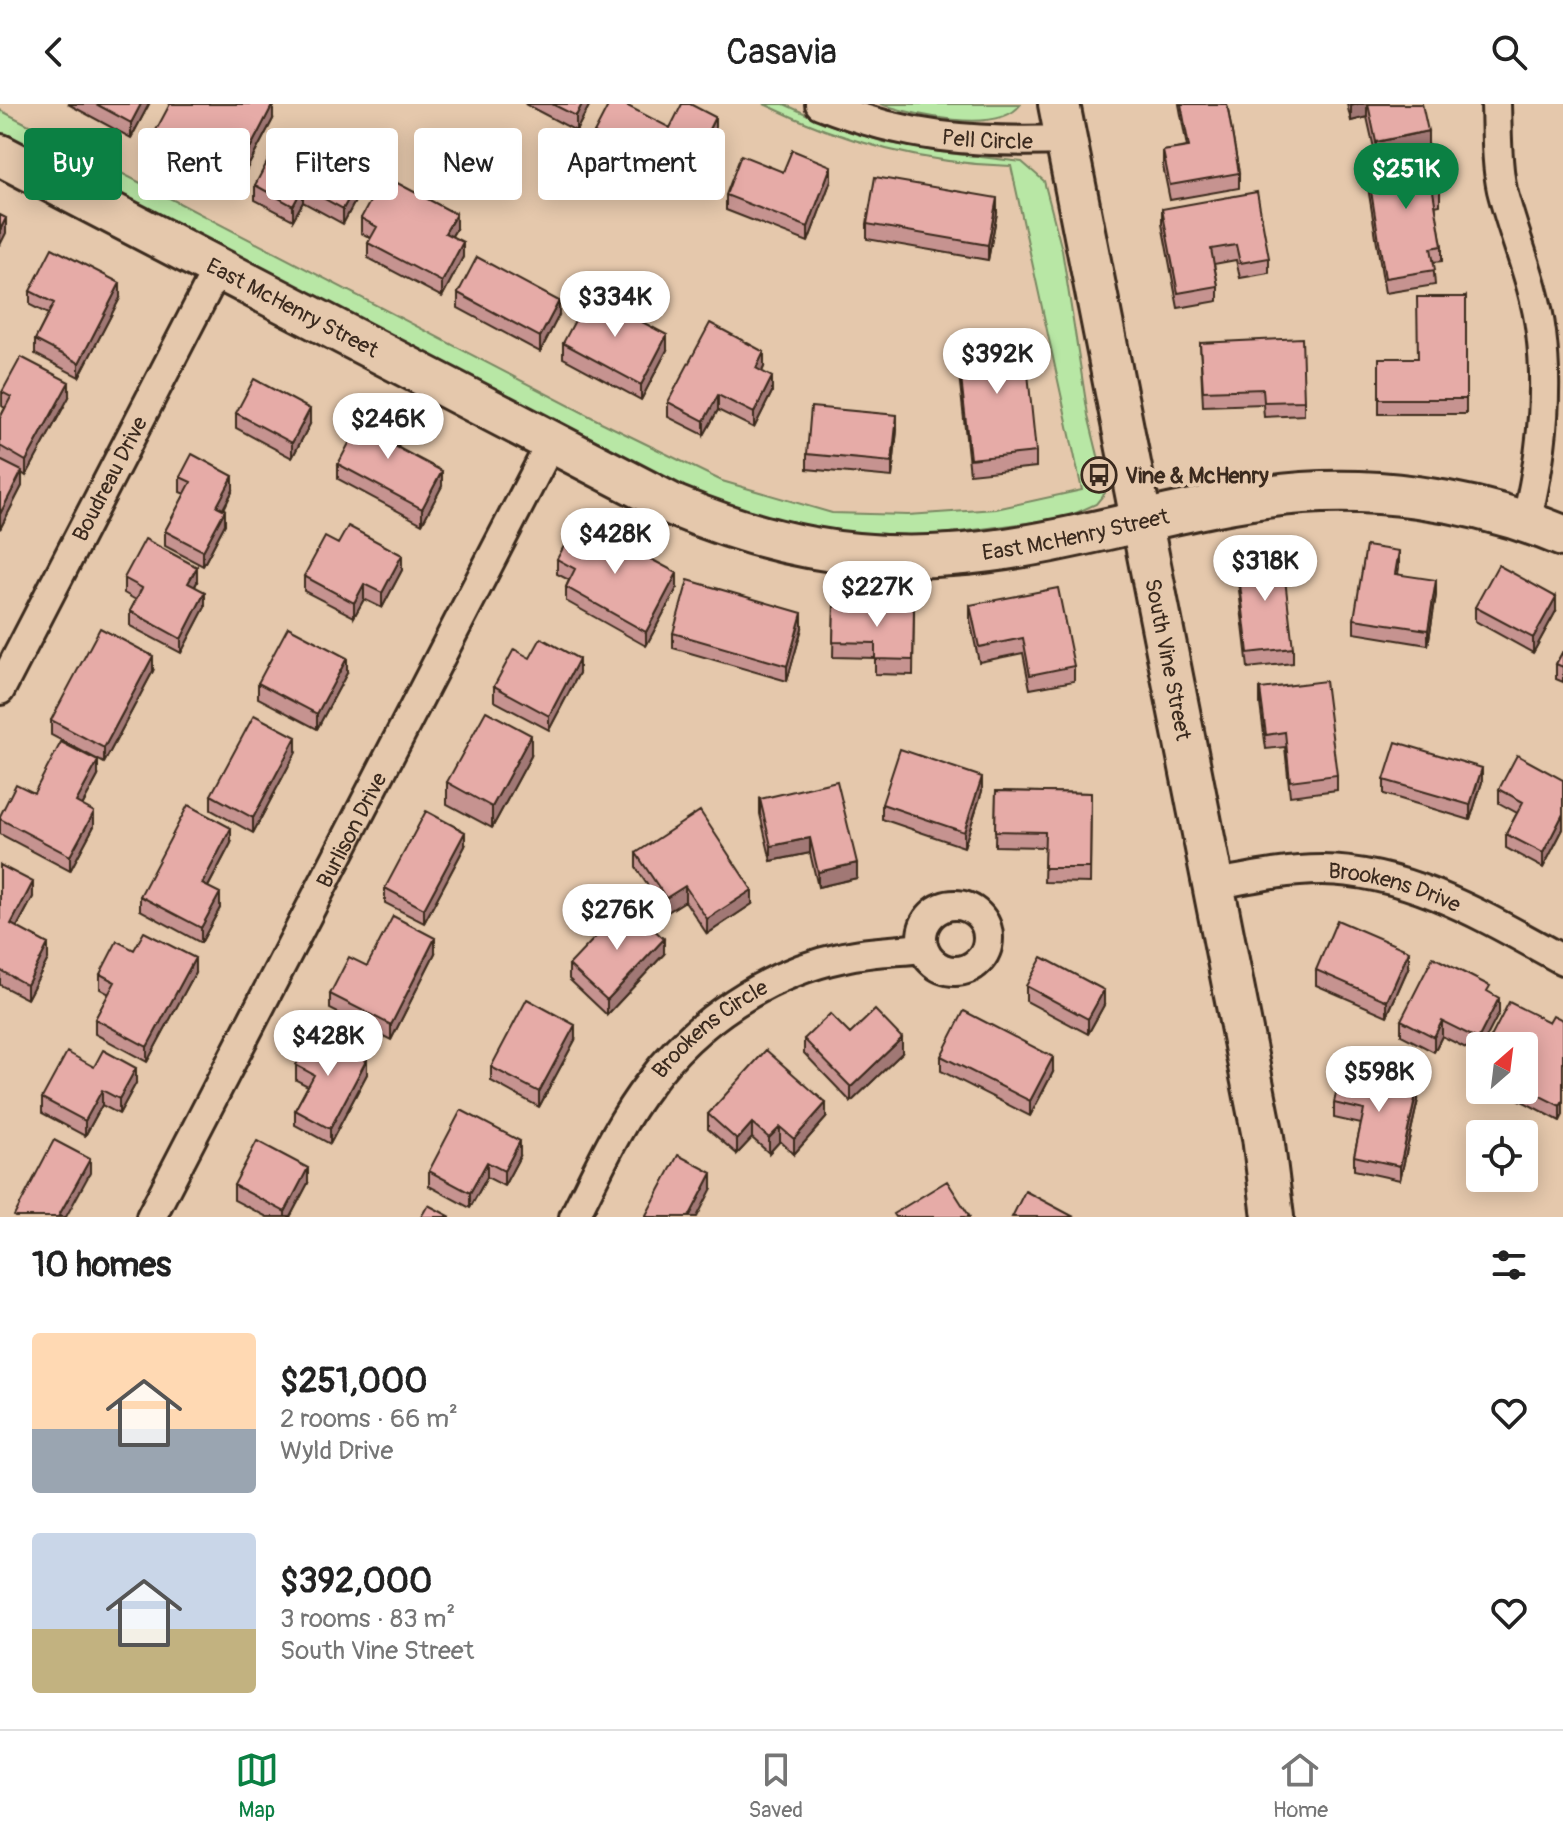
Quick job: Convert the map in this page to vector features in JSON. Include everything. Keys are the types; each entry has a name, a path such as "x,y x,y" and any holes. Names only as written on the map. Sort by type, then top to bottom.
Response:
{"street":[{"name":"Pell Circle","path":"820,104 915,134 966,140 1061,122"},
{"path":"1496,104 1502,189 1532,285 1541,333 1544,388 1539,469 1526,522"},
{"name":"South Vine Street","path":"1061,122 1263,1137 1273,1217"},
{"name":"East McHenry Street","path":"0,155 675,506 721,525 771,540 823,551 890,557 953,555 1032,545 1265,497 1320,491 1429,499 1526,522 1563,536"},
{"name":"Boudreau Drive","path":"0,690 218,268"},
{"name":"Burlison Drive","path":"151,1217 551,443"},
{"name":"Brookens Drive","path":"1212,885 1270,873 1313,871 1374,876 1423,889 1453,902 1563,960"},
{"name":"Brookens Circle","path":"574,1217 618,1133 648,1085 680,1046 713,1019 768,983 797,970 845,956 923,948"}],"green space":[{"path":"764,104 784,104 828,124 884,142 1022,162 1044,181 1062,250 1088,415 1103,476 1105,493 1096,504 1065,518 928,536 823,531 743,516 659,478 122,197 122,173 138,182 138,200 173,200 601,422 722,481 832,513 908,515 996,509 1082,490 1011,166 915,156 853,140"},
{"path":"880,104 1021,104 1010,114 975,121 933,117"},
{"path":"0,110 35,128 24,128 24,146 0,133"}],"building":[{"path":"96,104 141,104 131,123"},
{"path":"170,104 273,104 250,148 250,128 157,128"},
{"path":"552,104 582,104 576,116"},
{"path":"609,104 624,104 670,128 597,128"},
{"path":"682,104 690,104 715,117 710,128 670,128"},
{"path":"1181,104 1227,104 1239,173 1170,185 1163,151 1189,147"},
{"path":"1368,104 1422,104 1428,131 1376,142"},
{"path":"792,150 831,166 808,227 726,195 741,155 783,172"},
{"path":"1434,150 1440,190 1433,191 1442,246 1431,248 1435,270 1385,278 1366,160"},
{"path":"266,164 266,191 255,185"},
{"path":"875,177 997,198 988,245 867,224"},
{"path":"398,183 414,192 414,200 429,200 456,214 445,233 463,242 442,282 368,243 377,227 361,218 371,200 398,200"},
{"path":"1257,192 1269,258 1240,263 1236,245 1211,249 1218,286 1178,293 1162,209"},
{"path":"282,200 296,200 293,206"},
{"path":"327,200 348,200 343,209"},
{"path":"0,215 6,218 0,230"},
{"path":"52,248 120,283 79,363 35,340 54,303 30,291"},
{"path":"477,257 559,301 540,337 458,293"},
{"path":"589,294 667,335 641,385 563,343"},
{"path":"1417,297 1466,297 1466,399 1379,399 1379,358 1418,358"},
{"path":"710,323 764,352 756,368 772,377 754,413 718,395 704,421 668,402"},
{"path":"1024,334 1036,452 970,459 957,341"},
{"path":"1302,338 1304,401 1264,402 1263,389 1203,391 1200,343"},
{"path":"21,357 69,382 26,461 0,446 0,418 11,397 2,392"},
{"path":"254,379 310,409 292,443 236,413"},
{"path":"368,407 401,425 391,444 442,471 422,509 338,464"},
{"path":"811,407 897,415 892,462 807,454"},
{"path":"192,454 233,476 217,506 225,510 203,551 165,531 191,482 180,477"},
{"path":"0,460 22,471 0,514"},
{"path":"578,520 677,573 646,632 566,587 575,569 557,559"},
{"path":"348,526 402,555 382,593 364,584 354,603 304,576 325,537 338,544"},
{"path":"145,539 197,567 188,583 205,592 181,639 130,611 142,588 124,578"},
{"path":"1366,546 1399,551 1395,574 1436,580 1428,630 1354,619"},
{"path":"1282,553 1293,648 1248,653 1237,558"},
{"path":"1498,565 1556,597 1533,638 1475,607"},
{"path":"688,580 802,613 787,666 673,633"},
{"path":"1058,588 1074,666 1030,675 1023,638 979,647 970,605"},
{"path":"834,605 914,607 913,660 875,659 875,643 833,642"},
{"path":"288,627 347,658 317,714 258,683"},
{"path":"100,628 153,656 104,748 51,720"},
{"path":"541,638 579,659 549,716 494,686 514,649 530,658"},
{"path":"1563,651 1563,667 1556,664"},
{"path":"1325,681 1337,775 1290,781 1285,732 1266,735 1260,689"},
{"path":"486,711 531,735 492,807 447,782"},
{"path":"254,715 296,737 253,818 211,795"},
{"path":"61,742 98,761 76,802 94,812 70,856 0,819 16,784 34,793"},
{"path":"1396,742 1482,768 1470,805 1384,780"},
{"path":"900,749 982,777 964,832 882,804"},
{"path":"1517,755 1563,780 1563,814 1543,853 1506,834 1523,802 1499,789"},
{"path":"837,781 857,863 818,872 810,838 771,846 760,799"},
{"path":"996,791 1091,793 1090,868 1044,868 1045,832 995,831"},
{"path":"188,805 231,828 202,884 220,893 201,928 140,896"},
{"path":"426,811 465,832 424,909 385,888"},
{"path":"700,811 752,890 707,919 685,886 666,898 636,853"},
{"path":"0,865 33,882 11,924 48,944 27,985 0,970"},
{"path":"627,904 664,939 607,1000 569,965"},
{"path":"393,916 435,938 391,1025 330,994 349,957 367,966"},
{"path":"1337,920 1409,951 1387,1001 1316,970"},
{"path":"144,932 195,958 147,1047 95,1019 115,982 100,974 117,941 134,950"},
{"path":"1042,957 1104,990 1088,1019 1026,986"},
{"path":"1433,957 1490,986 1487,991 1499,998 1482,1032 1466,1033 1442,1021 1434,1037 1401,1020"},
{"path":"527,999 575,1025 539,1092 491,1067"},
{"path":"1509,1002 1549,1022 1553,1015 1563,1020 1563,1100 1560,1106 1538,1095 1538,1032 1494,1032"},
{"path":"875,1010 902,1038 851,1087 804,1039 830,1014 850,1034"},
{"path":"964,1011 1053,1057 1030,1101 941,1056"},
{"path":"314,1031 367,1059 330,1129 295,1110 314,1075 296,1065"},
{"path":"103,1050 136,1068 119,1099 102,1090 85,1121 42,1098 67,1052 94,1067"},
{"path":"766,1050 826,1103 794,1139 780,1127 769,1138 752,1123 737,1140 708,1114"},
{"path":"1341,1068 1418,1086 1400,1166 1354,1156 1364,1110 1334,1103"},
{"path":"461,1110 520,1141 504,1171 487,1162 470,1193 429,1171"},
{"path":"54,1140 90,1159 58,1217 15,1217 14,1216"},
{"path":"257,1141 308,1168 285,1212 234,1185"},
{"path":"678,1155 712,1173 689,1217 645,1217"},
{"path":"947,1181 970,1217 895,1217 893,1214"},
{"path":"1025,1191 1074,1217 1012,1217"},
{"path":"428,1205 451,1217 421,1217"}],"place":[{"name":"Vine & McHenry","path":"1099,475"}]}
